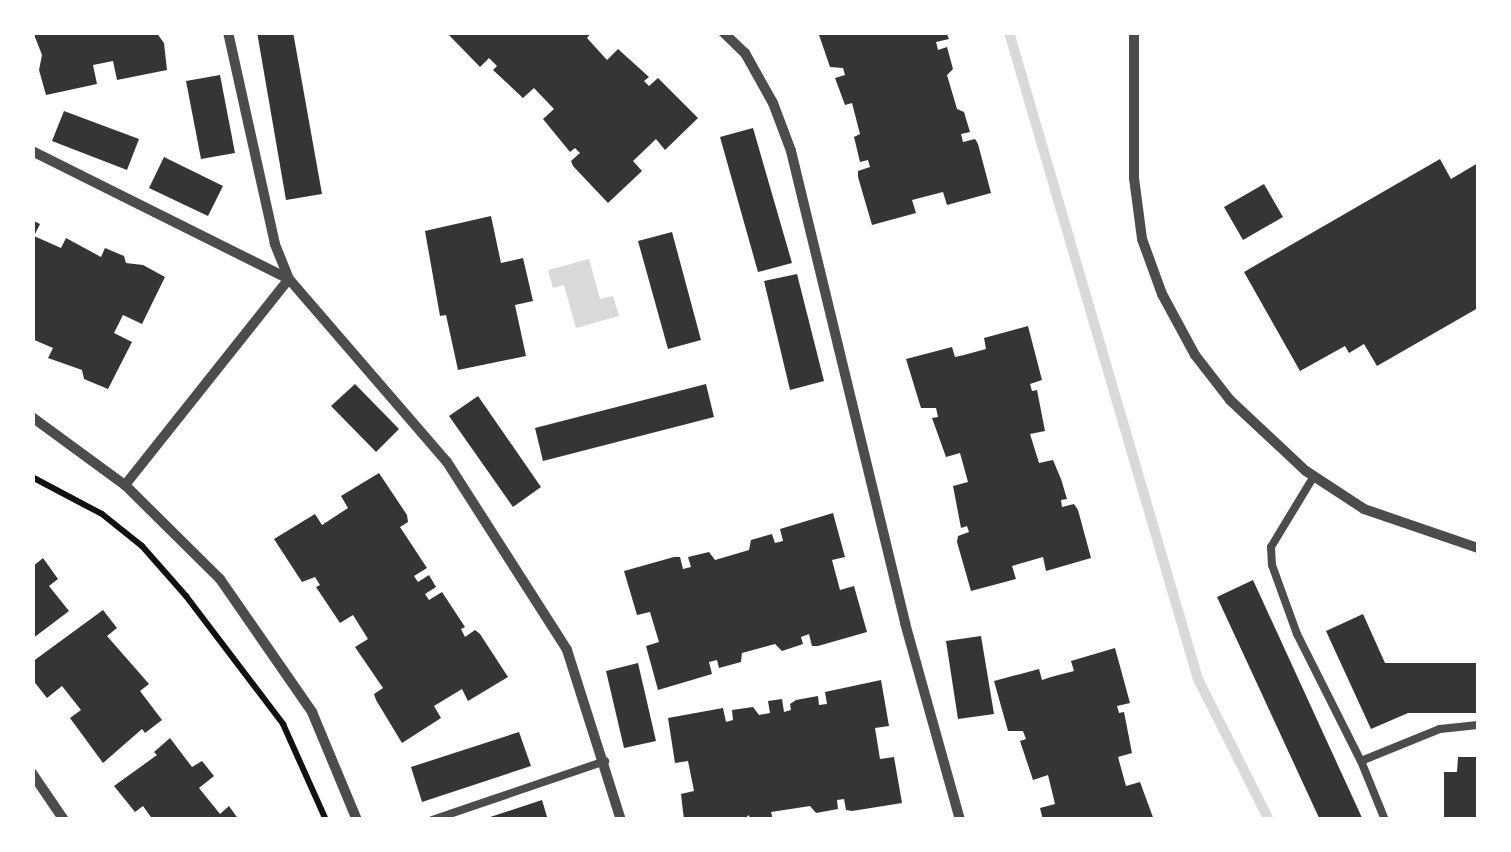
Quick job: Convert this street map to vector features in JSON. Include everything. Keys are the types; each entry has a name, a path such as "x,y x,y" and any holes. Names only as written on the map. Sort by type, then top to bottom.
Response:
{"street":[{"path":"228,32 275,244 289,278 447,462 568,650 621,820"},
{"path":"723,32 745,53 773,103 791,151 904,623 960,820"},
{"path":"1134,32 1134,178 1142,240 1162,294 1195,355 1230,400 1314,476 1364,509 1478,548"},
{"path":"32,151 289,278"},
{"path":"125,485 289,278"},
{"path":"32,418 125,485 220,579 312,712 357,820"},
{"path":"32,773 64,820"}],"lane":[{"path":"1314,476 1271,547 1272,565 1296,634 1385,820"},
{"path":"1360,761 1440,729 1478,725"},
{"path":"432,820 605,761"}],"path":[{"path":"32,477 102,514 142,546 186,596 283,724 326,820"}],"shaded area":[{"path":"589,259 600,299 613,296 619,316 576,328 564,285 553,288 548,270"}],"building":[{"path":"33,32 156,32 164,43 167,70 117,80 113,61 93,65 97,84 46,95 39,70 42,55"},
{"path":"257,32 293,32 322,194 286,200"},
{"path":"446,32 592,32 587,38 607,60 618,49 649,77 644,81 649,86 658,78 698,118 665,150 656,139 633,161 642,171 608,203 573,166 571,161 580,153 575,148 570,152 543,119 554,109 534,88 523,98 493,70 497,66 489,58 480,67"},
{"path":"818,32 946,32 949,39 936,42 938,50 947,47 953,69 947,75 957,109 964,112 970,132 961,134 963,142 975,139 978,144 991,193 947,205 943,192 912,200 916,213 872,225 858,177 858,171 870,167 868,160 860,162 854,137 860,134 852,103 845,105 835,78 845,75 843,68 830,67"},
{"path":"220,75 235,153 201,159 186,81"},
{"path":"64,111 139,139 127,170 52,141"},
{"path":"753,128 792,263 758,272 720,137"},
{"path":"164,157 223,186 208,216 149,188"},
{"path":"1440,159 1451,179 1478,163 1478,308 1377,366 1364,344 1349,353 1345,346 1300,371 1244,272"},
{"path":"1264,184 1283,217 1243,240 1224,207"},
{"path":"491,216 501,263 523,258 533,301 515,305 526,356 458,370 446,315 440,316 425,231"},
{"path":"32,220 40,224 34,236 61,248 66,238 101,257 105,248 124,256 126,263 143,265 165,277 142,324 123,315 114,333 132,342 108,389 84,379 82,370 48,358 53,348 32,339"},
{"path":"672,232 701,340 668,349 638,241"},
{"path":"797,274 824,381 790,390 764,281"},
{"path":"1028,326 1042,380 1030,384 1032,391 1037,390 1045,431 1030,434 1039,463 1053,460 1067,499 1061,500 1062,507 1074,504 1078,510 1091,558 1046,571 1043,557 1012,566 1016,579 971,591 957,542 958,536 969,532 967,526 961,528 953,486 968,482 960,453 946,457 932,418 938,417 936,408 921,408 906,359 952,347 955,357 964,355 986,349 984,338"},
{"path":"355,384 399,429 376,452 331,406"},
{"path":"706,384 714,417 543,461 535,428"},
{"path":"478,396 541,487 513,507 449,416"},
{"path":"379,473 407,515 408,522 400,527 427,568 414,576 418,582 429,575 436,587 425,594 429,600 442,592 465,627 461,629 465,637 475,630 480,634 508,677 468,701 462,689 434,706 441,718 402,743 376,700 374,694 383,688 355,647 368,639 353,615 340,623 316,587 320,585 315,577 302,582 274,539 315,514 322,525 348,508 341,496"},
{"path":"833,513 845,557 832,560 840,590 854,586 867,632 818,646 812,646 809,634 801,637 803,644 782,651 775,644 742,653 741,662 719,668 717,660 709,662 712,674 658,690 646,646 659,642 650,612 637,615 624,571 674,557 680,557 683,569 691,567 688,557 709,552 715,560 749,550 751,540 772,534 775,543 783,541 780,529"},
{"path":"43,558 58,579 49,586 69,611 32,639 32,567"},
{"path":"1253,580 1363,820 1320,820 1217,597"},
{"path":"103,610 117,628 107,636 149,684 140,691 162,720 145,733 142,729 103,763 70,718 81,710 62,686 47,698 32,679 32,662"},
{"path":"1363,614 1385,663 1477,663 1477,713 1408,713 1371,729 1326,631"},
{"path":"981,636 994,714 958,719 946,641"},
{"path":"1115,648 1130,703 1117,706 1119,713 1124,712 1132,753 1118,757 1126,786 1140,782 1154,820 1043,820 1040,808 1055,804 1048,775 1033,780 1020,741 1026,739 1023,731 1008,731 994,681 1039,669 1042,680 1074,671 1071,661"},
{"path":"638,663 656,741 624,748 606,671"},
{"path":"881,680 889,726 875,728 880,759 894,757 902,803 852,811 846,810 844,799 837,800 838,809 816,813 810,806 771,812 773,820 750,820 749,815 743,820 684,820 681,794 694,791 688,761 675,763 668,718 723,708 726,722 733,720 732,710 753,707 759,715 770,713 768,701 782,699 784,712 791,710 790,704 796,700 818,696 819,705 827,704 825,692"},
{"path":"519,732 531,766 422,802 411,767"},
{"path":"170,738 192,767 202,761 214,776 199,788 220,814 229,806 239,820 153,820 143,806 135,812 114,786 157,755 154,752"},
{"path":"1458,757 1478,757 1478,820 1444,820 1444,772 1457,772"},
{"path":"542,800 548,820 484,819"}],"waterway":[{"path":"1009,32 1198,679 1269,820"}]}
